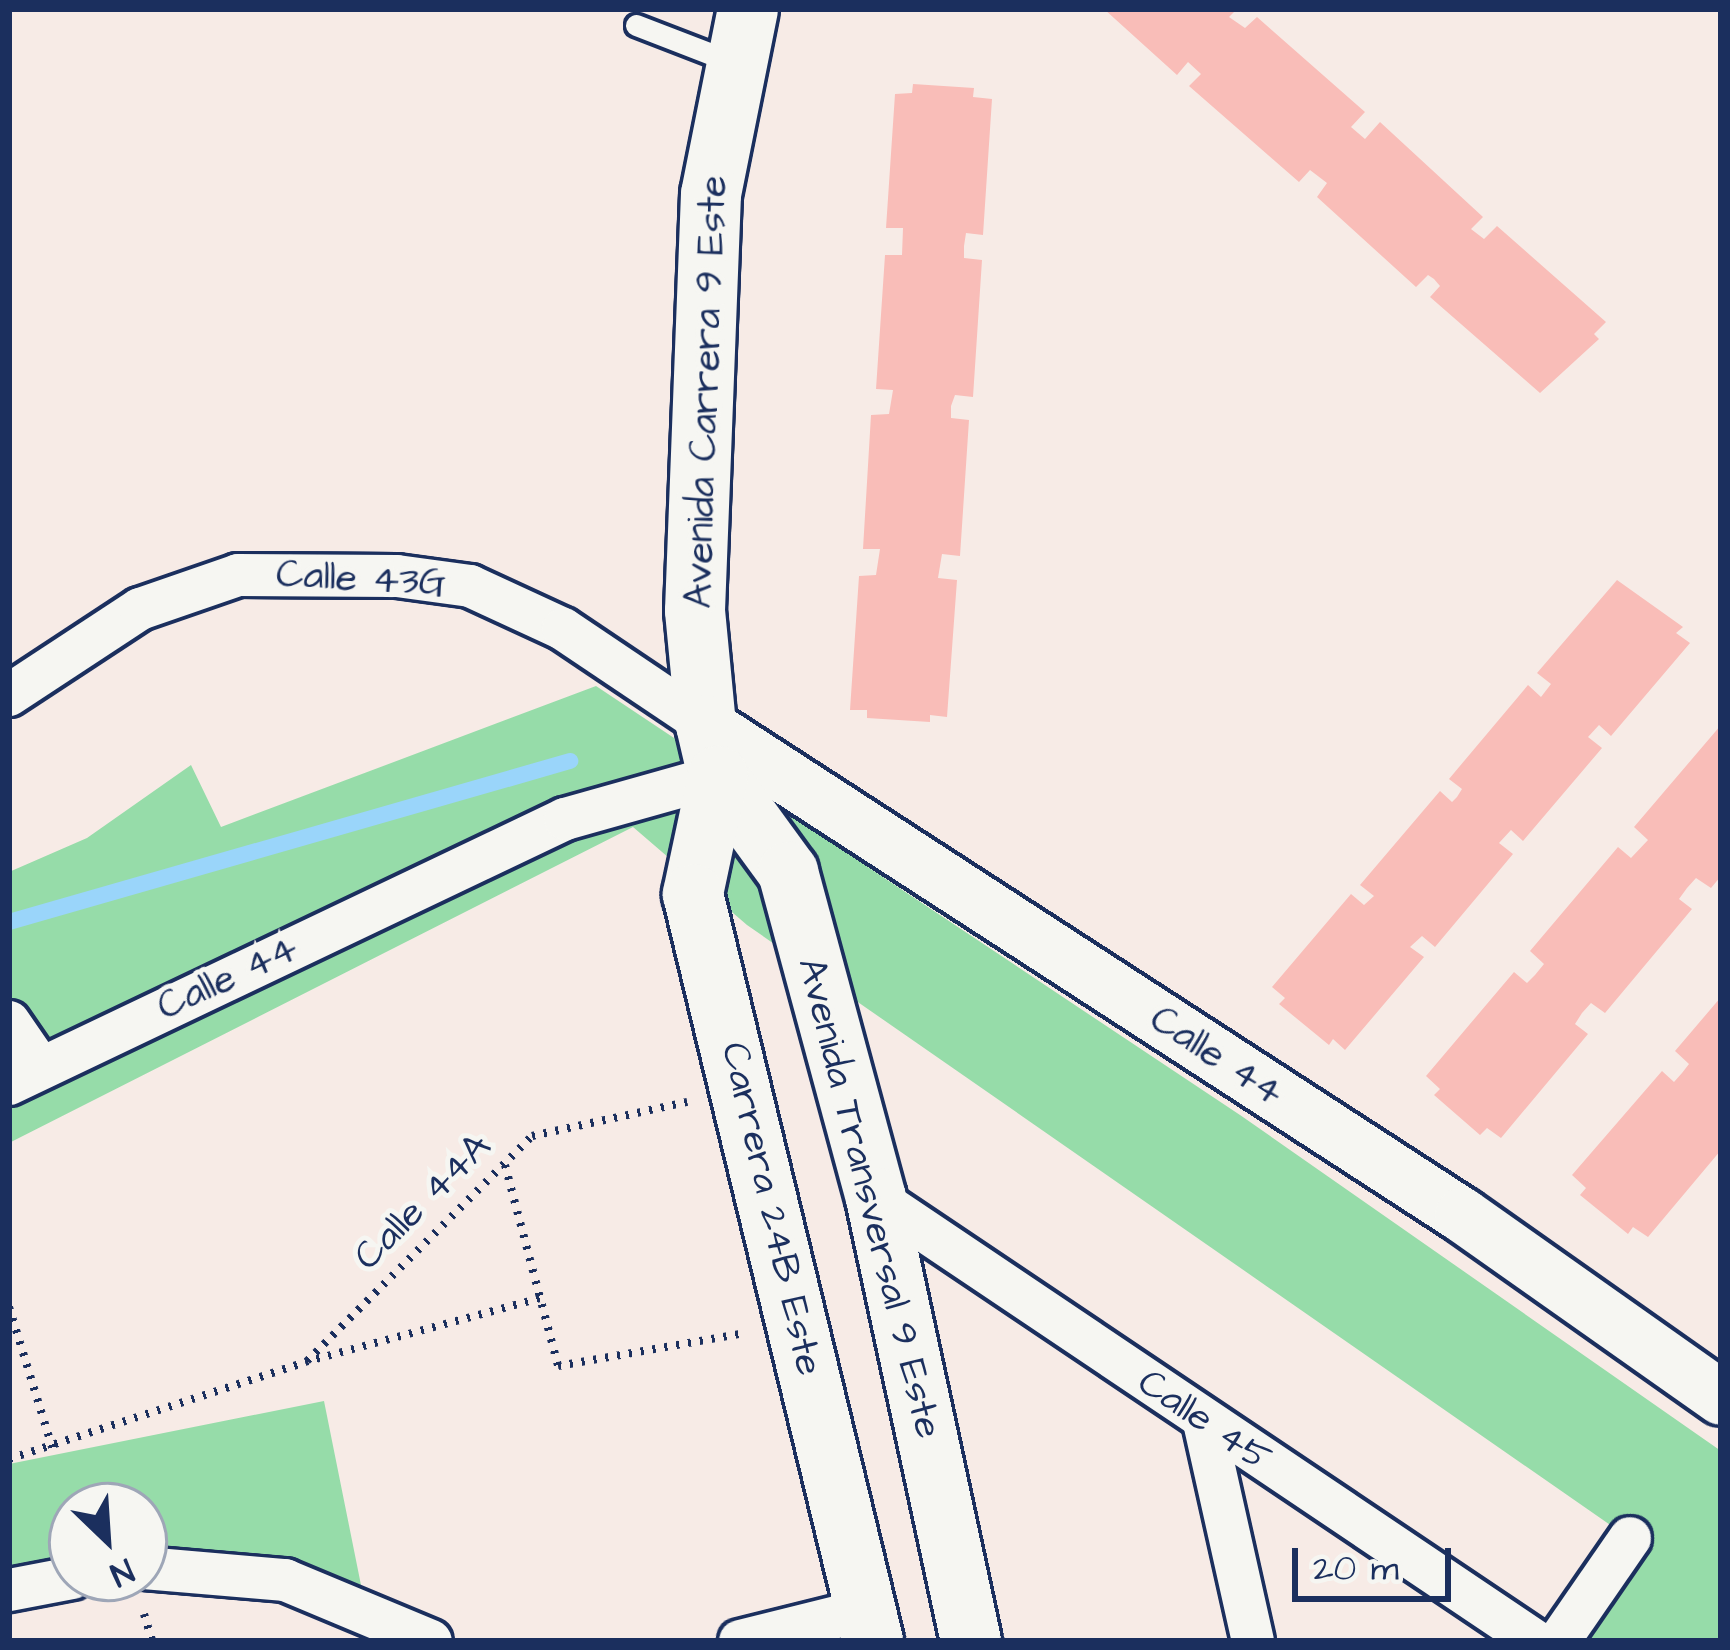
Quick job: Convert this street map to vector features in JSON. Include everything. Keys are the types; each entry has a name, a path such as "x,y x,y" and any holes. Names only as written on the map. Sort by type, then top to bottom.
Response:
{"main road":[{"name":"Avenida Carrera 9 Este","path":"712,750 695,611 711,194 740,36"},
{"name":"Carrera 24B Este","path":"712,750 693,894 744,1090 869,1625"},
{"name":"Avenida Transversal 9 Este","path":"712,750 788,872 876,1198 971,1641"}],"street":[{"name":"Calle 43G","path":"9,695 140,609 238,575 397,576 470,586 562,628 712,750"},
{"name":"Calle 44","path":"25,1076 712,750 1462,1215 1721,1398"},
{"path":"9,1022 25,1076"},
{"name":"Calle 45","path":"876,1198 1534,1641"},
{"path":"1204,1422 1253,1641"},
{"path":"1559,1641 1630,1538"},
{"path":"168,1570 285,1580 431,1641"},
{"path":"9,1589 48,1582"},
{"path":"740,1641 869,1625"}],"lane":[{"path":"636,25 740,36"}],"path":[{"name":"Calle 44A","path":"305,1362 532,1136 744,1090"},
{"path":"505,1163 558,1366 798,1323"},
{"path":"9,1459 53,1450 305,1362 542,1298"},
{"path":"9,1307 53,1450"}],"green space":[{"path":"596,686 1240,1115 1721,1451 1721,1641 1585,1641 1567,1629 1629,1538 747,925 633,827 9,1143 9,872 87,838 191,765 221,827"},
{"path":"324,1401 362,1590 168,1558 168,1482 48,1482 48,1569 9,1576 9,1464"}],"building":[{"path":"1104,9 1237,9 1229,17 1245,28 1257,17 1365,112 1351,127 1365,139 1380,122 1483,217 1471,229 1484,239 1497,226 1606,322 1594,334 1599,339 1540,393 1430,297 1440,286 1434,279 1428,275 1416,287 1317,197 1327,183 1310,170 1299,182 1189,86 1201,74 1188,62 1177,75"},
{"path":"913,84 974,88 973,97 992,99 983,235 966,233 964,246 964,258 982,260 973,397 955,395 951,406 951,418 969,420 960,556 942,554 938,578 957,580 947,717 930,715 930,722 867,718 867,710 850,710 859,576 876,575 880,549 863,549 871,415 889,414 893,390 876,389 885,255 902,255 903,228 886,228 895,94 912,93"},
{"path":"1617,580 1683,627 1676,633 1690,643 1611,736 1599,725 1588,737 1602,748 1523,841 1511,830 1499,843 1513,854 1435,947 1422,936 1410,947 1424,957 1345,1050 1333,1039 1329,1045 1279,1004 1285,998 1272,987 1351,894 1364,905 1374,896 1360,885 1440,791 1452,802 1457,797 1462,789 1449,779 1528,685 1541,697 1551,684 1537,673"},
{"path":"1721,725 1721,876 1711,888 1696,878 1687,888 1679,899 1692,909 1605,1013 1591,1003 1582,1013 1575,1024 1588,1034 1501,1138 1487,1128 1480,1135 1434,1095 1440,1089 1426,1076 1514,972 1527,983 1535,975 1544,964 1530,951 1618,847 1631,858 1648,840 1634,827"},
{"path":"1721,997 1721,1150 1648,1237 1633,1227 1628,1234 1580,1195 1586,1188 1572,1175 1662,1071 1674,1082 1682,1073 1689,1064 1675,1051"}],"waterway":[{"path":"9,922 570,761"}]}
